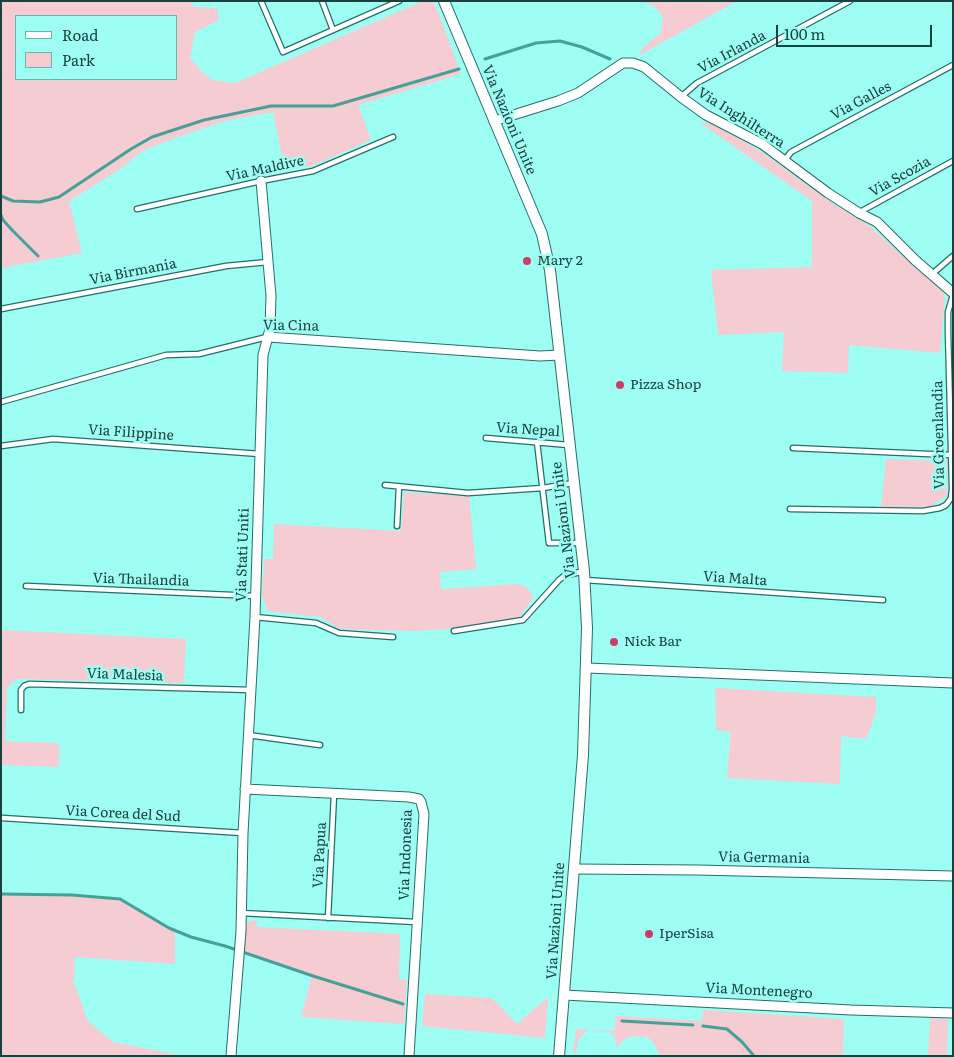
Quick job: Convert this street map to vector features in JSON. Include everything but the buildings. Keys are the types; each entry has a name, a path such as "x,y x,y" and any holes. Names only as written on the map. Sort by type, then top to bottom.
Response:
{"street":[{"name":"Via Nazioni Unite","path":"444,1 542,234 550,270 585,576 587,668 583,755 558,1056"},
{"name":"Via Inghilterra","path":"494,121 578,93 623,63 644,66 706,115 762,144 784,162 859,213 877,222 953,294"},
{"name":"Via Stati Uniti","path":"231,1056 238,969 245,788 256,596 263,355 268,337 271,296 261,181"},
{"name":"Via Cina","path":"268,337 276,336 540,356 559,355"},
{"path":"587,668 953,683"},
{"name":"Via Indonesia","path":"245,788 409,797 419,799 421,802 424,814 409,1056"},
{"name":"Via Germania","path":"574,869 953,876"},
{"name":"Via Montenegro","path":"564,994 953,1014"}],"lane":[{"path":"261,1 283,52 399,1"},
{"path":"322,1 333,30"},
{"name":"Via Irlanda","path":"681,97 697,83 850,1"},
{"name":"Via Galles","path":"784,162 791,152 953,64"},
{"name":"Via Maldive","path":"137,209 313,171 393,137"},
{"name":"Via Scozia","path":"859,213 953,161"},
{"path":"931,275 953,256"},
{"name":"Via Birmania","path":"1,309 217,268 269,261"},
{"name":"Via Groenlandia","path":"790,509 923,511 946,505 951,498 948,312 953,294"},
{"name":"Via Cina","path":"1,402 166,355 200,354 268,337"},
{"name":"Via Nepal","path":"486,438 569,445"},
{"name":"Via Filippine","path":"1,446 53,439 260,454"},
{"path":"537,442 549,543 580,543"},
{"path":"793,448 951,455"},
{"path":"385,485 468,493 543,488 574,483"},
{"path":"397,526 399,487"},
{"path":"454,631 523,620 564,576 585,576"},
{"name":"Via Malta","path":"585,576 883,600"},
{"name":"Via Thailandia","path":"26,586 256,596"},
{"path":"255,617 316,623 338,634 393,637"},
{"name":"Via Malesia","path":"21,710 21,690 29,684 251,690"},
{"path":"248,735 320,744"},
{"name":"Via Papua","path":"328,918 334,794"},
{"name":"Via Corea del Sud","path":"2,818 243,832"},
{"path":"241,913 416,922"}],"green space":[{"path":"1,1 191,1 194,7 217,8 219,20 195,32 190,58 202,72 213,80 235,83 423,1 434,1 461,74 358,105 371,140 312,166 285,170 273,112 225,121 161,143 141,152 122,168 69,201 82,253 1,268"},
{"path":"633,1 737,1 638,56 644,46 660,34 663,19 659,11 653,6"},
{"path":"699,122 712,124 763,153 835,205 870,226 942,290 945,296 940,353 849,345 848,373 782,371 784,332 718,335 711,270 812,267 812,201"},
{"path":"886,459 947,461 947,492 945,497 930,507 881,507"},
{"path":"404,492 469,496 476,569 440,572 441,589 518,584 524,586 533,596 519,618 446,629 415,631 340,629 320,617 268,611 262,597 264,559 273,559 274,524 401,531"},
{"path":"1,630 186,639 184,683 19,679 12,682 7,689 5,741 59,743 59,767 1,765"},
{"path":"715,688 876,697 876,713 866,739 841,736 840,784 727,778 731,732 716,730"},
{"path":"1,894 72,895 120,899 175,931 175,964 75,957 74,983 88,1021 113,1042 184,1056 1,1056"},
{"path":"256,920 257,927 400,934 399,979 407,980 404,1024 301,1017 312,976 244,952 245,925"},
{"path":"425,994 492,998 517,1024 548,997 545,1038 422,1026"},
{"path":"703,1010 844,1019 843,1056 660,1056 649,1038 642,1036 629,1037 623,1040 618,1047 613,1035 609,1032 587,1030 578,1040 576,1053 573,1053 576,1029 614,1031 616,1016 702,1021"},
{"path":"930,1018 948,1019 947,1056 928,1056"}],"waterway":[{"path":"485,59 536,43 560,41 582,47 610,59"},
{"path":"1,196 13,201 40,202 59,197 152,137 204,120 271,106 333,106 459,69"},
{"path":"1,215 3,220 38,256"},
{"path":"1,894 72,895 120,899 169,928 191,937 225,946 403,1004"},
{"path":"622,1021 693,1025"},
{"path":"703,1026 727,1029 754,1056"}],"place":[{"name":"Mary 2","path":"527,261"},
{"name":"Pizza Shop","path":"620,385"},
{"name":"Nick Bar","path":"614,642"},
{"name":"IperSisa","path":"649,934"}]}
